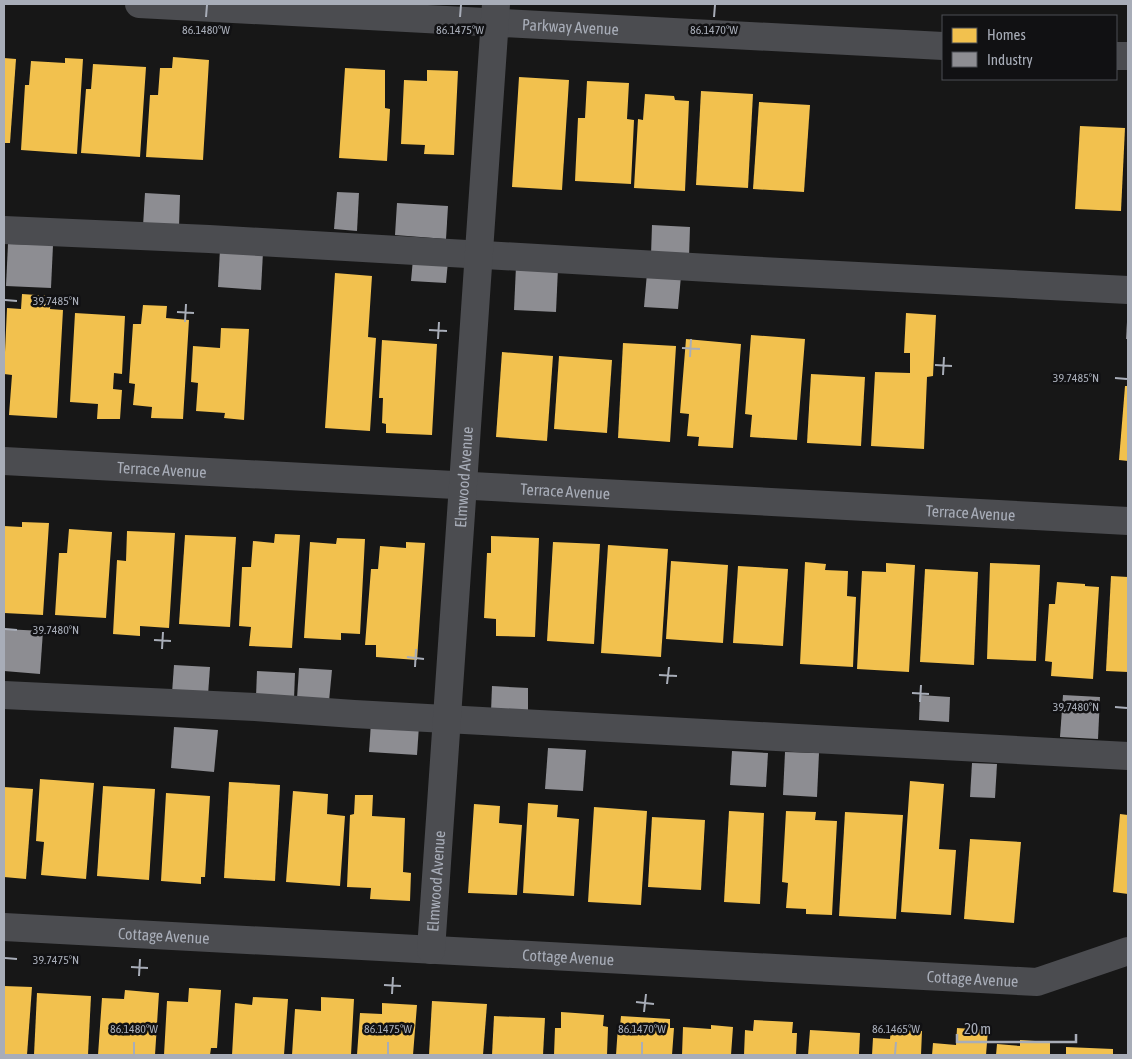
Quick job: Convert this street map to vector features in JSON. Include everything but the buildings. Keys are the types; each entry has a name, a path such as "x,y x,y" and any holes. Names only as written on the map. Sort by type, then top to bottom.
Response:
{"street":[{"name":"Parkway Avenue","path":"139,4 495,13 942,46"},
{"name":"Elmwood Avenue","path":"431,950 495,13"},
{"path":"4,230 209,239 734,270 1128,290"},
{"name":"Terrace Avenue","path":"4,461 1128,521"},
{"path":"4,695 255,707 1128,756"},
{"name":"Cottage Avenue","path":"4,927 1037,982 1128,950"}]}
